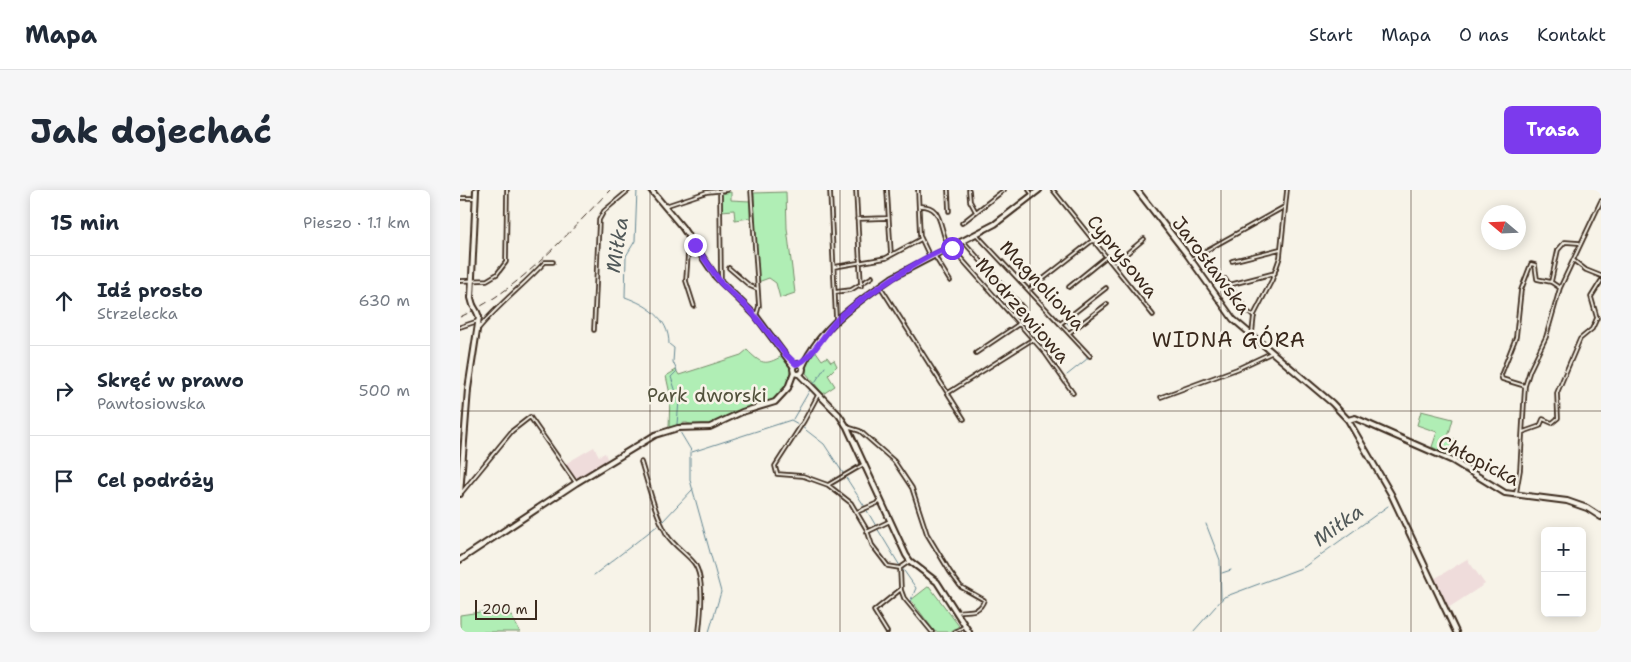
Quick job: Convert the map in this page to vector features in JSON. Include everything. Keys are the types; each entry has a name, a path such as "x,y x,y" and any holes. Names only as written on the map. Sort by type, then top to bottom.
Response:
{"street":[{"path":"460,494 468,390 478,321 477,312 473,305 472,292 476,190"},
{"path":"460,281 473,281 492,277 506,262 507,190"},
{"path":"594,330 599,220 604,211 629,190"},
{"path":"651,190 690,238 720,282 756,316 787,357 847,427 910,561 937,582 969,632"},
{"path":"664,206 698,195 727,190"},
{"path":"751,190 760,306 756,316"},
{"path":"830,190 836,321"},
{"path":"856,190 860,286"},
{"path":"887,190 891,255"},
{"path":"918,190 921,239 950,281"},
{"path":"948,190 948,211"},
{"path":"969,190 970,201 976,212"},
{"path":"962,222 1004,190"},
{"path":"1029,190 1033,195"},
{"path":"460,560 576,483 656,435 678,428 710,427 742,412 770,404 781,397 798,369 836,321 843,315 880,286 932,256 995,224 1039,190"},
{"name":"Cyprysowa","path":"1054,190 1152,315"},
{"name":"Jarosławska","path":"1137,190 1191,259 1233,319 1270,353 1332,403 1348,420 1399,511 1456,632"},
{"path":"1251,336 1254,317 1275,273 1281,248 1287,190"},
{"path":"720,191 720,282"},
{"path":"460,198 476,198"},
{"path":"1515,496 1520,470 1526,386 1532,362 1548,332 1560,288 1601,201"},
{"path":"918,206 933,207 945,238"},
{"path":"1191,259 1258,220 1285,207"},
{"path":"857,219 888,218"},
{"name":"Magnoliowa","path":"976,234 1090,356"},
{"path":"690,238 686,281 694,306"},
{"path":"834,267 891,255 921,239"},
{"path":"1113,265 1144,239"},
{"path":"1029,290 1093,240"},
{"path":"963,241 1023,308"},
{"path":"1551,282 1560,245 1567,242 1580,243"},
{"name":"Modrzewiowa","path":"951,247 1045,353 1073,393"},
{"path":"1232,261 1281,248"},
{"path":"1069,287 1107,257"},
{"path":"1573,260 1586,270 1601,276"},
{"path":"476,329 493,310 506,301 545,262 553,262"},
{"path":"1526,386 1502,379 1501,375 1516,337 1521,290 1531,264 1535,266 1537,279 1551,282 1560,288"},
{"path":"729,268 750,286 758,289"},
{"path":"1229,285 1275,273"},
{"path":"835,292 851,290 872,277"},
{"path":"1225,279 1248,312 1254,317"},
{"path":"1523,432 1540,426 1543,419 1552,424 1558,418 1557,392 1580,339 1592,329 1595,322 1596,312 1590,297 1601,281"},
{"path":"880,286 964,419"},
{"path":"1060,324 1106,288"},
{"path":"1069,334 1107,304"},
{"path":"836,313 843,315"},
{"path":"460,327 478,321"},
{"path":"976,352 1019,324"},
{"path":"948,393 1033,339"},
{"path":"1161,397 1237,369 1270,353"},
{"path":"819,393 804,421 777,462 775,470 777,474 803,476 828,485 851,503 872,545 888,566 900,568 910,561"},
{"path":"460,494 512,432 530,417 576,483"},
{"name":"Chłopicka","path":"1348,420 1356,418 1438,453 1505,493 1515,496 1567,501 1587,508 1601,517"},
{"path":"847,427 860,431 894,461 912,488 927,534 950,572 961,586 984,600 983,604 972,611 956,612"},
{"path":"641,462 652,502 670,540 693,562 697,570 701,593 699,632"},
{"path":"828,485 864,464"},
{"path":"857,512 881,502"},
{"path":"867,532 890,520"},
{"path":"900,568 901,589 904,598 932,632"},
{"path":"887,632 874,611 901,589"},
{"path":"955,632 965,626"}],"shaded area":[{"path":"594,447 599,456 605,453 608,461 575,480 565,464"},
{"path":"1467,559 1485,584 1448,608 1434,579"}],"green space":[{"path":"731,192 731,200 750,201 750,218 735,220 734,210 721,211 721,194"},
{"path":"786,192 787,228 795,293 780,298 776,283 769,278 758,282 754,193"},
{"name":"Park dworski","path":"747,350 760,361 767,362 782,356 790,365 790,377 782,393 776,398 730,414 706,426 697,427 685,423 669,428 670,394 666,376 676,370 679,375 741,355"},
{"path":"815,350 822,360 827,357 831,362 834,360 837,366 828,375 835,386 823,394 806,373 806,364"},
{"path":"1421,411 1453,419 1448,437 1457,440 1451,456 1432,447 1437,432 1417,425"},
{"path":"929,586 959,626 950,632 935,632 911,600"},
{"path":"507,608 520,632 460,632 460,615"}],"waterway":[{"name":"Miłka","path":"637,190 635,241 626,256 625,297 649,309 661,320 668,335 669,344 674,348 673,362 677,371 671,377 679,401 677,424"},
{"path":"1040,304 1072,338"},
{"path":"1066,322 1069,325 1076,326"},
{"path":"1067,375 1087,359 1087,354"},
{"path":"814,384 825,367"},
{"path":"793,419 811,388"},
{"name":"Miłka","path":"680,432 692,452 791,420 800,425"},
{"name":"Miłka","path":"802,427 824,444 843,473"},
{"path":"690,452 690,480 721,592 709,632"},
{"name":"Miłka","path":"845,476 865,507"},
{"path":"594,575 662,522 693,489"},
{"path":"1193,632 1224,597 1304,567 1388,506"},
{"name":"Miłka","path":"866,509 876,526"},
{"path":"1206,524 1220,560 1221,599"},
{"name":"Miłka","path":"877,528 900,566"},
{"name":"Miłka","path":"902,568 916,588 910,602 934,632"},
{"path":"1222,573 1231,570"}],"railway":[{"path":"460,317 503,292 541,261 610,190"}],"district":[{"name":"WIDNA GÓRA","path":"1229,340"}],"route":[{"path":"695,245 721,283 750,310 787,357 796,364 799,364 808,356 836,321 880,286 930,257 952,248"}]}
